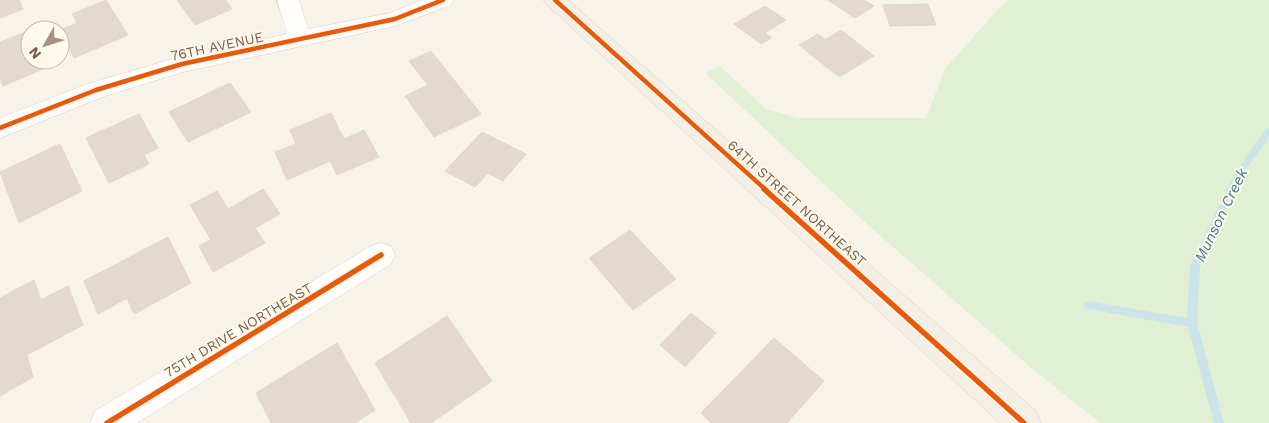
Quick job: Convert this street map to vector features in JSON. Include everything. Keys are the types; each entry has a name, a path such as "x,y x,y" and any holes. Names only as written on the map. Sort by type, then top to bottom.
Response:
{"main road":[{"name":"64TH STREET NORTHEAST","path":"555,0 1024,423"}],"street":[{"path":"288,0 300,39"},
{"name":"76TH AVENUE","path":"0,128 96,90 182,64 395,19 443,0"},
{"name":"75TH DRIVE NORTHEAST","path":"107,423 381,255"}],"green space":[{"path":"1009,0 1269,0 1269,423 1100,423 1036,372 868,225 705,73 720,66 765,108 797,118 926,118 945,69 1001,6"}],"building":[{"path":"0,0 19,0 23,9 0,18"},
{"path":"106,0 128,35 74,58 70,50 70,26 77,23 72,14"},
{"path":"177,0 226,0 232,9 195,25"},
{"path":"828,0 864,0 874,6 855,18"},
{"path":"928,4 936,25 890,26 883,5"},
{"path":"765,6 786,20 765,33 772,38 761,44 734,24"},
{"path":"841,30 874,56 839,77 799,45 818,34 825,40"},
{"path":"20,34 20,70 40,70 3,86 0,79 0,42"},
{"path":"431,51 481,114 434,137 405,96 428,85 409,61"},
{"path":"230,83 251,112 188,142 169,112"},
{"path":"331,113 344,139 364,130 379,157 337,175 330,161 287,180 275,152 296,144 290,130"},
{"path":"139,114 158,148 144,155 149,164 109,183 86,138"},
{"path":"482,132 526,154 503,181 488,173 475,187 445,171"},
{"path":"60,144 82,191 19,223 0,172"},
{"path":"263,189 280,214 255,228 265,243 213,272 199,246 211,240 190,205 217,191 228,209"},
{"path":"630,230 676,279 633,310 589,258"},
{"path":"168,237 191,283 134,314 127,298 98,314 84,281"},
{"path":"34,280 41,300 68,286 83,325 27,355 33,377 0,396 0,298"},
{"path":"691,313 716,333 685,367 660,345"},
{"path":"447,316 492,381 431,423 411,423 375,363"},
{"path":"774,338 824,381 787,423 711,423 701,413"},
{"path":"337,343 375,410 355,423 271,423 256,393"}],"waterway":[{"name":"Munson Creek","path":"1192,323 1195,266 1238,175 1269,131"},
{"path":"1088,305 1192,323"},
{"name":"Munson Creek","path":"1192,323 1219,423"}],"cycle path":[{"path":"0,128 96,90 182,64 395,19 443,0"},
{"path":"555,0 1024,423"},
{"path":"107,423 381,255"}]}
